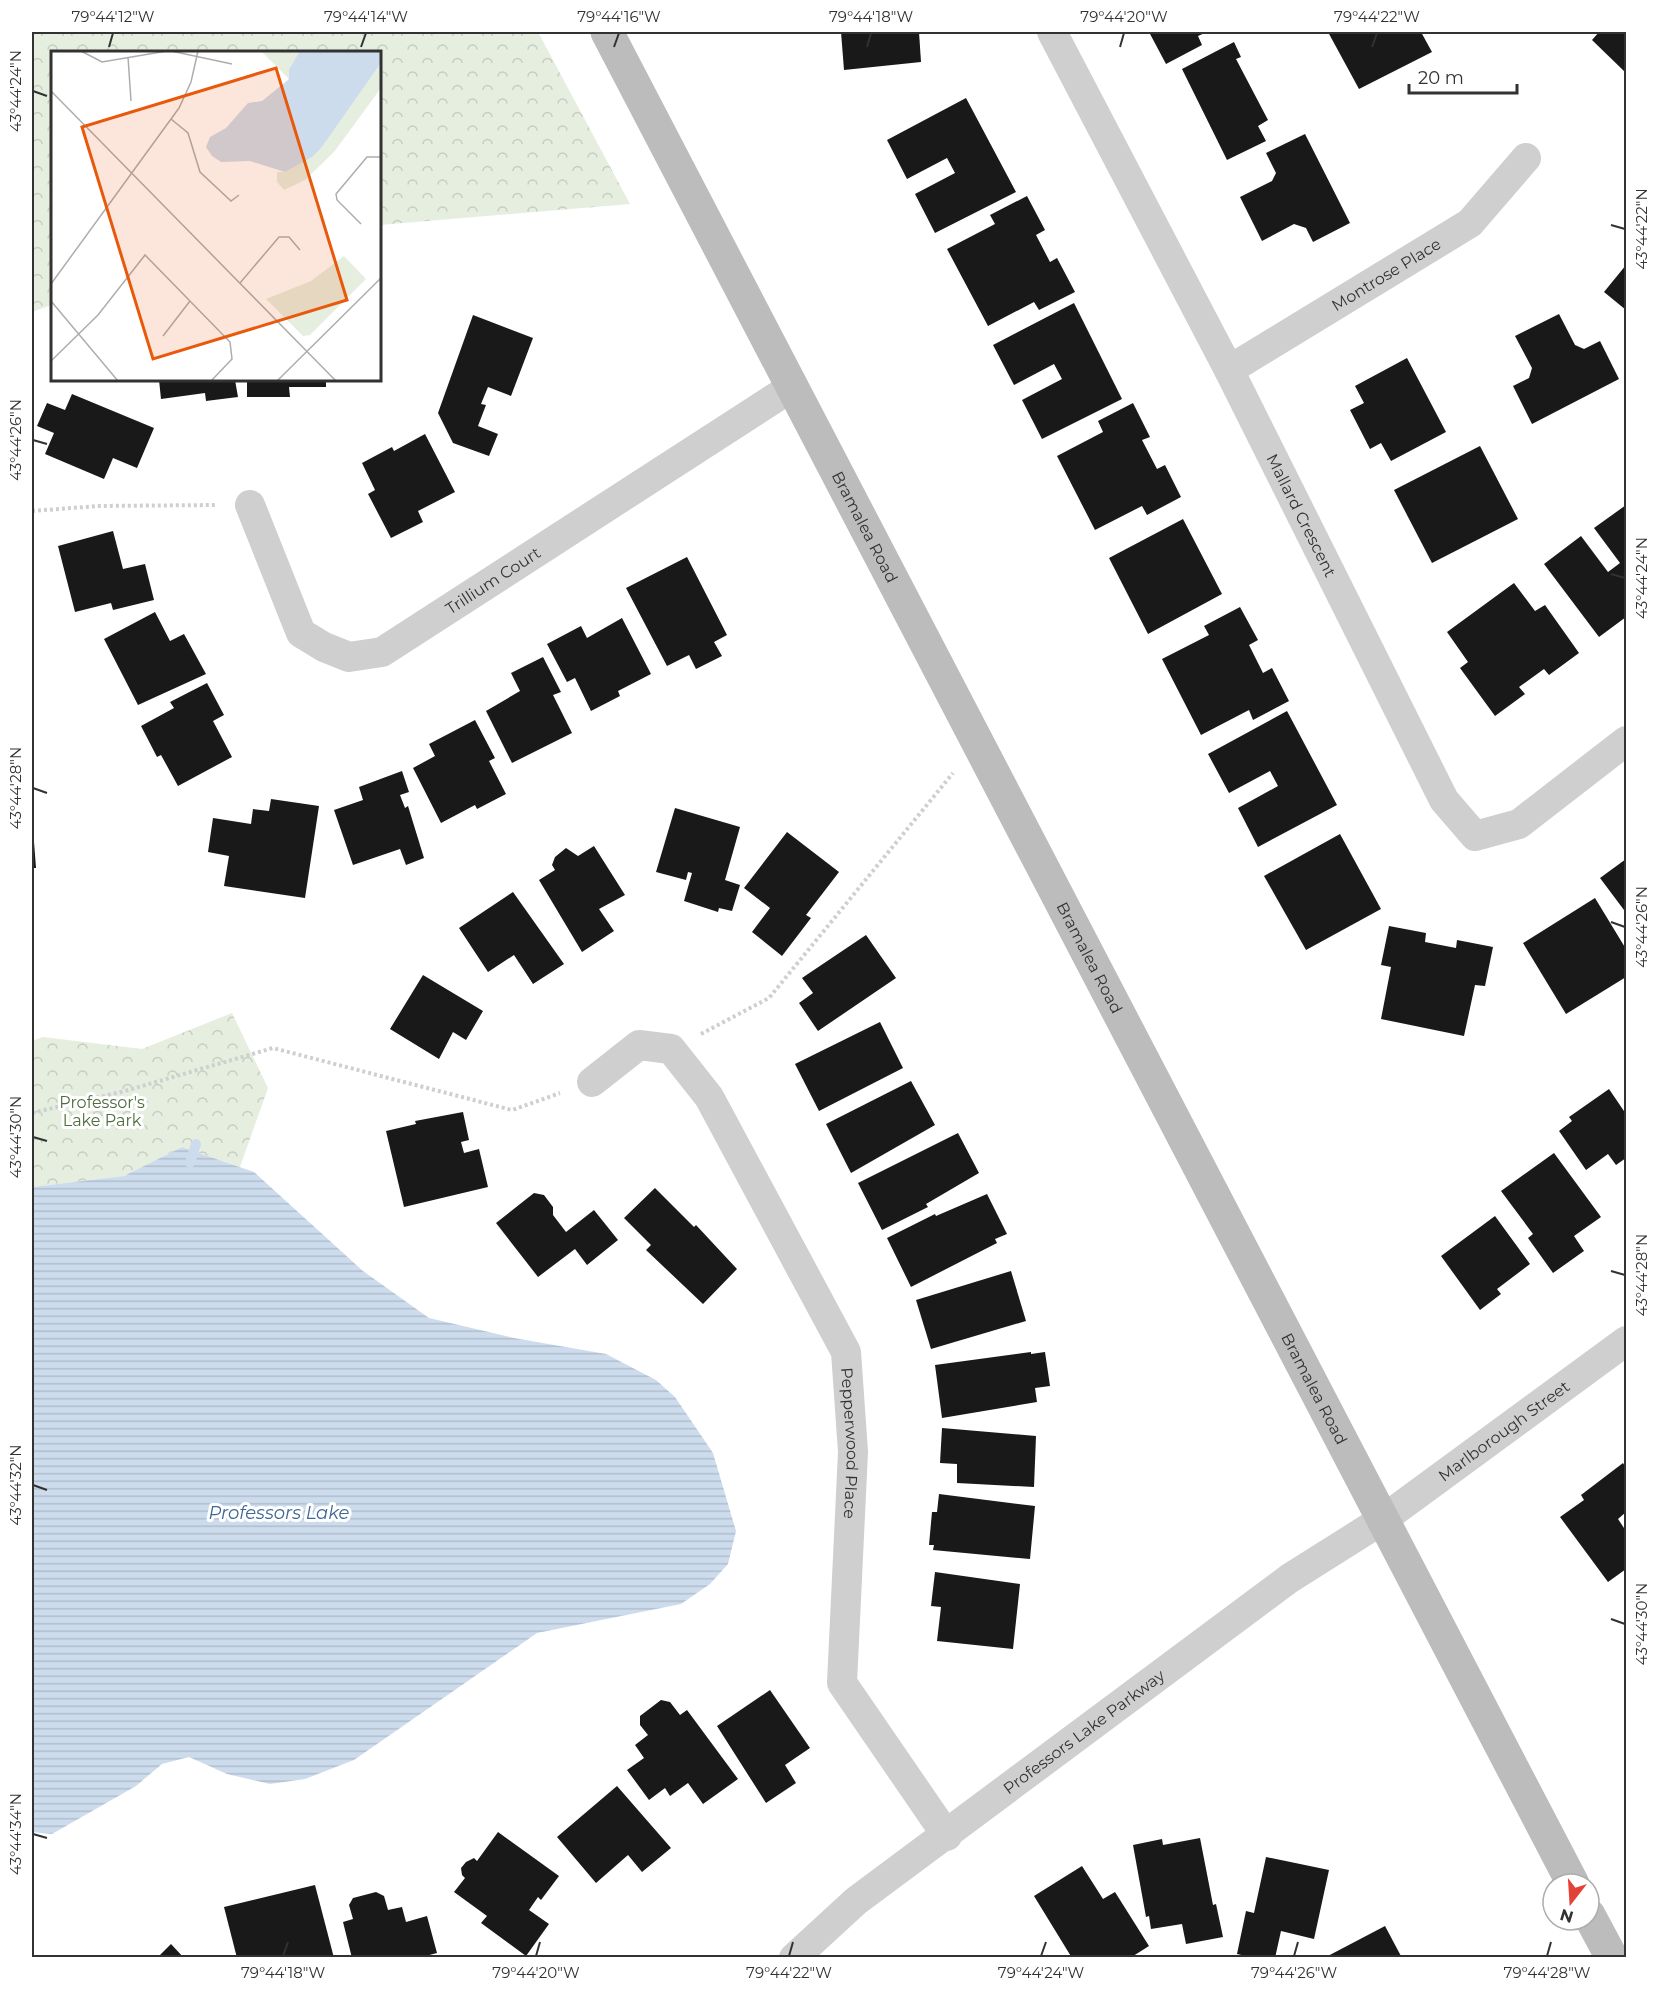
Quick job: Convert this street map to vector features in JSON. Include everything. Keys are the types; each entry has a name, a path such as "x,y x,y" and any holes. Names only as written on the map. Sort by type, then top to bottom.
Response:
{"main road":[{"name":"Bramalea Road","path":"607,32 976,744 1567,1872"},
{"path":"1598,1932 1612,1958"}],"street":[{"name":"Mallard Crescent","path":"1052,32 1229,370 1444,800 1475,836 1519,824 1626,741"},
{"name":"Montrose Place","path":"1229,370 1470,223 1526,158"},
{"name":"Trillium Court","path":"250,504 301,633 324,647 349,657 382,652 792,387"},
{"path":"592,1082 639,1044 671,1049"},
{"name":"Pepperwood Place","path":"671,1049 709,1096 846,1352 853,1452 842,1683 947,1836"},
{"name":"Marlborough Street","path":"1383,1520 1626,1341"},
{"name":"Professors Lake Parkway","path":"794,1958 856,1901 947,1836 1290,1578 1383,1520"}],"path":[{"path":"32,511 98,506 250,504"},
{"path":"671,1049 770,998 976,744"},
{"path":"32,1113 125,1090 273,1048 512,1110 592,1082"}],"green space":[{"path":"32,32 538,32 630,204 381,225 381,51 51,51 51,305 32,312"},
{"name":"Professor's Lake Park","path":"232,1013 268,1088 240,1167 182,1147 124,1176 32,1187 32,1041 43,1037 142,1049"}],"water":[{"name":"Professors Lake","path":"182,1147 254,1172 363,1271 429,1318 514,1338 606,1354 656,1380 675,1397 713,1453 736,1531 728,1564 710,1584 681,1604 537,1633 354,1760 305,1779 270,1784 227,1774 189,1757 162,1764 136,1786 52,1834 32,1832 32,1187 124,1176"}],"building":[{"path":"841,32 919,32 921,62 844,70"},
{"path":"1149,32 1207,32 1198,36 1202,45 1166,64"},
{"path":"1328,32 1421,32 1432,52 1359,89"},
{"path":"1599,32 1626,32 1626,73 1592,40"},
{"path":"1234,42 1241,57 1236,59 1268,120 1258,126 1266,141 1227,160 1182,69"},
{"path":"966,98 1016,192 935,233 915,194 955,173 947,158 907,179 887,140"},
{"path":"1305,134 1350,223 1313,242 1306,228 1294,224 1262,241 1240,197 1272,181 1276,173 1266,153"},
{"path":"1027,196 1045,230 1036,235 1050,262 1057,258 1075,292 1039,310 1034,302 988,326 947,249 995,224 990,215"},
{"path":"1626,265 1626,310 1604,292"},
{"path":"1074,303 1122,399 1042,439 1022,400 1062,379 1054,364 1014,385 993,345"},
{"path":"1559,314 1575,345 1584,349 1600,341 1619,379 1532,424 1513,386 1529,378 1532,368 1515,336"},
{"path":"473,315 533,338 511,396 488,387 481,404 486,405 478,426 498,434 489,456 453,443 438,413"},
{"path":"1407,358 1446,432 1391,461 1381,443 1370,449 1350,410 1364,403 1355,386"},
{"path":"159,381 235,381 238,397 206,401 205,393 161,399"},
{"path":"247,381 326,381 326,387 289,387 290,397 247,397"},
{"path":"72,394 154,428 137,468 113,458 104,479 45,454 54,433 37,426 47,403 65,410"},
{"path":"1133,403 1150,437 1142,440 1157,469 1165,465 1181,497 1147,515 1142,506 1095,530 1057,456 1103,432 1098,421"},
{"path":"425,434 455,492 418,511 423,522 391,538 368,494 375,490 362,463 392,447 394,451"},
{"path":"1480,446 1518,519 1432,563 1394,490"},
{"path":"1626,505 1626,617 1599,637 1544,564 1581,536 1608,572 1620,563 1594,528"},
{"path":"1183,519 1222,594 1148,634 1109,558"},
{"path":"113,531 123,569 145,564 154,600 113,610 111,603 75,612 58,546"},
{"path":"687,557 727,635 714,642 722,656 696,669 689,655 667,666 626,588"},
{"path":"1514,583 1535,611 1545,605 1579,653 1549,675 1544,669 1519,687 1525,694 1495,716 1460,668 1468,662 1447,632"},
{"path":"1240,607 1258,640 1249,645 1263,673 1272,668 1289,701 1253,720 1249,710 1201,735 1162,659 1209,635 1204,626"},
{"path":"155,612 170,641 184,634 206,674 138,705 104,639"},
{"path":"622,618 651,674 618,691 620,696 591,711 575,678 567,682 547,644 581,626 587,638"},
{"path":"543,657 561,692 553,695 572,733 512,763 486,711 520,691 511,673"},
{"path":"207,683 224,715 213,721 232,757 178,786 161,755 157,757 141,726 174,708 170,702"},
{"path":"1287,711 1337,805 1258,847 1238,808 1278,786 1270,771 1229,793 1208,754"},
{"path":"475,720 495,758 489,761 506,794 477,809 475,805 441,823 413,768 435,756 429,744"},
{"path":"402,771 409,792 400,795 405,808 408,806 424,858 406,865 400,849 353,865 334,810 363,800 359,787"},
{"path":"271,799 319,806 305,898 224,886 229,856 208,852 213,818 251,824 253,809 269,811"},
{"path":"675,808 740,827 725,880 740,885 732,911 719,908 718,912 684,901 692,873 688,872 686,880 656,872"},
{"path":"32,816 36,868 32,868"},
{"path":"787,832 839,872 806,915 811,918 782,956 752,932 770,908 744,888"},
{"path":"1340,834 1381,909 1306,950 1264,876"},
{"path":"594,846 625,895 599,909 614,931 582,952 539,880 555,870 552,865 555,857 566,848 578,856"},
{"path":"1626,859 1626,908 1624,910 1600,878"},
{"path":"513,892 564,964 533,984 514,955 488,972 459,928"},
{"path":"1595,898 1626,949 1626,977 1566,1014 1523,943"},
{"path":"1389,926 1426,933 1425,942 1456,948 1457,940 1493,947 1485,986 1475,985 1464,1036 1381,1019 1391,967 1381,965"},
{"path":"866,935 896,978 818,1031 799,1003 813,993 802,978"},
{"path":"423,975 483,1011 466,1040 453,1032 439,1059 390,1029"},
{"path":"880,1022 903,1068 819,1111 795,1064"},
{"path":"911,1081 935,1125 851,1173 826,1124"},
{"path":"1609,1089 1626,1114 1626,1158 1616,1165 1608,1154 1586,1170 1559,1131 1572,1121 1569,1117"},
{"path":"463,1112 469,1140 461,1142 464,1153 479,1149 488,1187 404,1207 386,1131 416,1124 415,1121"},
{"path":"958,1133 979,1173 926,1204 928,1207 882,1230 858,1183"},
{"path":"1554,1153 1601,1217 1574,1236 1584,1251 1553,1273 1528,1238 1533,1234 1501,1191"},
{"path":"655,1188 694,1227 696,1225 737,1269 703,1304 646,1250 651,1245 624,1218"},
{"path":"534,1193 544,1195 553,1207 553,1215 566,1232 594,1210 618,1240 587,1265 575,1249 538,1277 496,1223"},
{"path":"987,1194 1007,1234 995,1239 997,1243 911,1287 887,1238 935,1214 936,1216"},
{"path":"1495,1216 1530,1264 1497,1289 1501,1294 1480,1310 1441,1256"},
{"path":"1011,1271 1026,1321 931,1349 916,1300"},
{"path":"1031,1352 1031,1354 1045,1352 1050,1386 1035,1388 1037,1402 942,1418 935,1365"},
{"path":"942,1428 1036,1436 1034,1487 957,1483 957,1464 940,1463"},
{"path":"1623,1463 1626,1468 1626,1512 1618,1519 1626,1531 1626,1569 1608,1582 1560,1517 1584,1500 1581,1495"},
{"path":"939,1494 1035,1506 1030,1559 933,1550 934,1545 929,1545 932,1512 937,1512"},
{"path":"935,1572 1020,1584 1013,1649 937,1641 941,1607 931,1606"},
{"path":"770,1690 810,1748 785,1765 796,1783 766,1803 717,1726"},
{"path":"661,1700 670,1702 680,1715 687,1710 738,1779 703,1804 688,1783 670,1796 665,1788 649,1800 627,1770 644,1758 635,1745 648,1735 640,1725 640,1716"},
{"path":"617,1786 671,1848 642,1872 628,1855 596,1883 557,1837"},
{"path":"498,1832 559,1876 541,1900 538,1897 529,1910 549,1924 526,1956 481,1923 487,1916 454,1892 465,1878 461,1868 474,1858 477,1861"},
{"path":"1200,1838 1213,1905 1216,1904 1223,1937 1186,1944 1182,1924 1151,1929 1149,1916 1146,1917 1133,1845 1162,1839 1163,1845"},
{"path":"1266,1857 1329,1870 1314,1939 1281,1931 1275,1958 1255,1958 1237,1954 1246,1911 1254,1913"},
{"path":"1082,1866 1103,1899 1115,1892 1149,1946 1130,1958 1072,1958 1034,1896"},
{"path":"315,1885 334,1958 237,1958 224,1907"},
{"path":"376,1892 384,1896 388,1910 402,1907 406,1922 427,1916 437,1953 418,1958 352,1958 343,1922 353,1919 349,1905 353,1898"},
{"path":"1385,1926 1402,1958 1324,1958"},
{"path":"171,1944 184,1958 157,1958"}],"waterway":[{"path":"190,1163 196,1144"}]}
